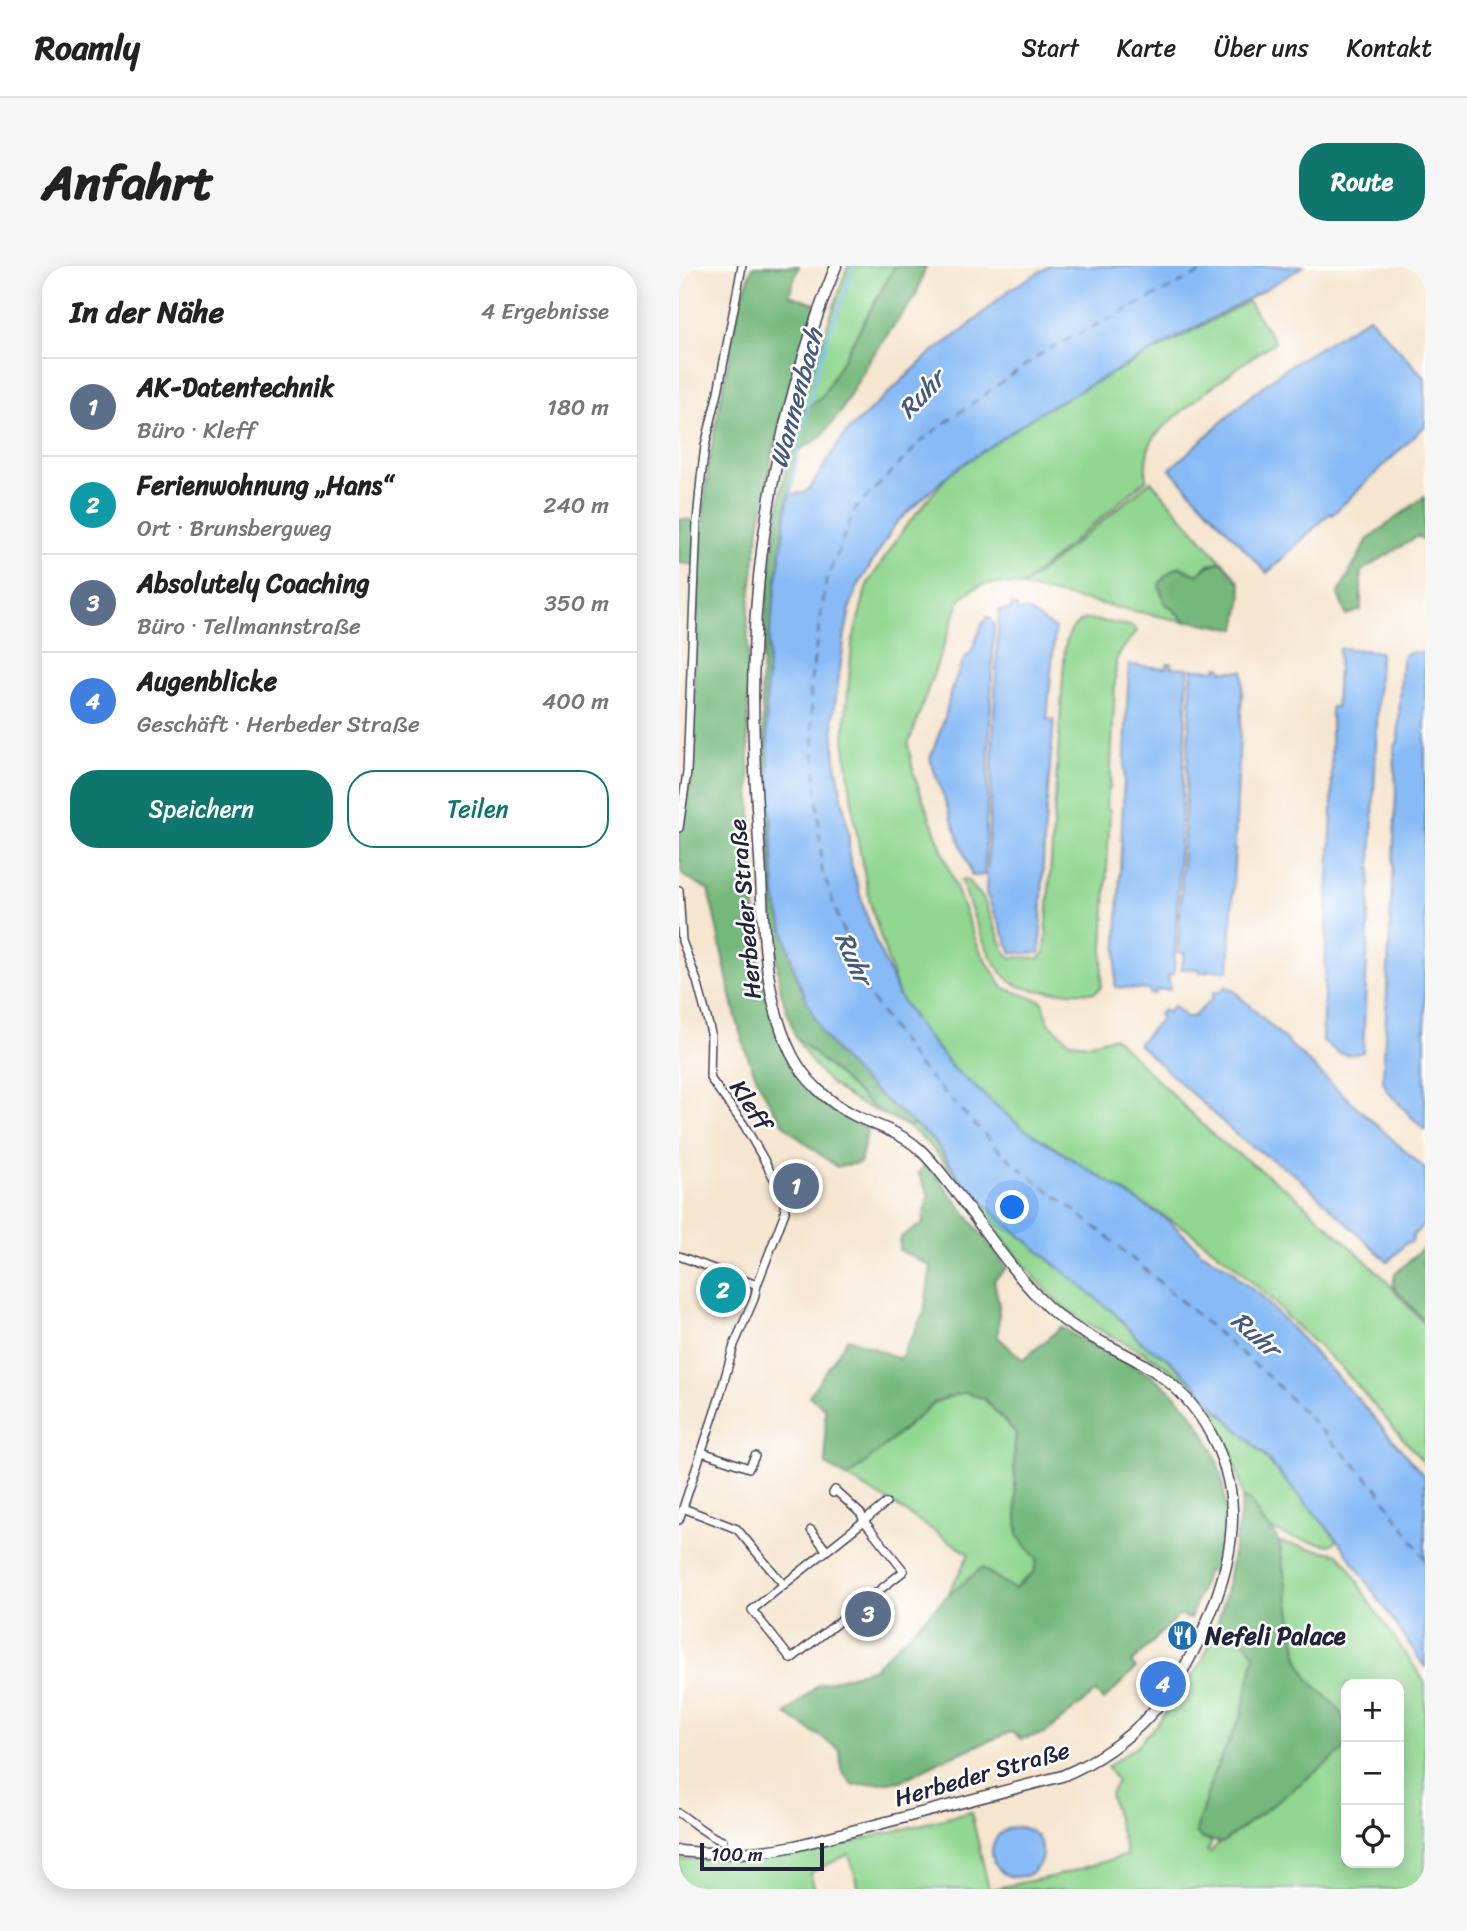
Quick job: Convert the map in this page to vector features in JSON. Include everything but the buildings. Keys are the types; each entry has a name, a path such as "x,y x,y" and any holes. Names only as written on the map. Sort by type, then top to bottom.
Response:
{"main road":[{"name":"Herbeder Straße","path":"679,1851 712,1854 765,1852 795,1846 1062,1776 1086,1766 1112,1750 1142,1725 1191,1658 1209,1619 1222,1578 1231,1528 1231,1503 1220,1453 1210,1430 1186,1399 1161,1375 1094,1340 1052,1311 1025,1283 939,1171 916,1147 904,1138 841,1108 813,1085 793,1058 778,1020 765,955 753,747 757,596 768,510 788,414 806,349 837,266"}],"street":[{"path":"679,828 687,772 701,478 705,446 742,266"},
{"name":"Kleff","path":"679,890 681,942 700,992 711,1033 710,1078 744,1125 780,1190 785,1212 757,1284 754,1299 734,1345 679,1520"},
{"path":"679,1256 757,1284"},
{"path":"702,1452 748,1468 755,1455"},
{"path":"832,1493 835,1490 862,1514 864,1521 904,1571 792,1659 752,1609 864,1521 886,1503"},
{"path":"683,1508 737,1528 783,1584"},
{"path":"811,1530 826,1550"},
{"path":"679,1813 715,1839 723,1841"}],"green space":[{"path":"753,266 799,266 789,295 816,304 772,456 748,613 748,736 756,945 769,1008 787,1061 816,1097 845,1118 868,1128 860,1163 837,1167 783,1123 766,1096 742,1040 708,890 682,875 679,861 679,821 685,822 691,773 698,565 679,563 679,519 703,521 708,465 739,306"},
{"path":"848,266 895,266 822,397 797,415"},
{"path":"895,266 926,266 916,295 873,355 840,413 821,437 798,451 788,500 769,637 766,707 775,897 796,976 822,1033 861,1079 914,1124 909,1127 873,1107 795,1036 780,989 772,908 761,689 767,593 781,491 797,415 822,397"},
{"path":"1248,301 1275,342 1218,382 1158,433 1148,452 1146,480 1021,586 995,583 981,585 960,600 908,745 914,775 979,949 1003,988 1042,1001 1049,1023 1070,1042 1087,1044 1114,1037 1215,1137 1292,1193 1381,1275 1425,1325 1425,1464 1341,1367 1235,1266 1188,1230 1020,1126 953,1068 920,1028 899,996 870,903 855,825 844,738 852,644 867,585 905,527 950,473 1042,411"},
{"path":"1151,481 1221,561 1208,565 1197,575 1179,566 1159,584 1164,602 1186,622 1022,587"},
{"path":"1424,497 1425,541 1418,536 1361,571 1361,610 1346,615 1338,594 1368,539"},
{"path":"1222,561 1240,583 1242,596 1236,629 1185,620 1164,602 1159,584 1166,575 1179,567 1198,575 1209,566"},
{"path":"1087,619 1132,626 1137,631 1116,660 1110,788 1106,807 1110,810 1101,987 1094,993 1034,990 1017,985 998,967 982,938 961,880 966,879 983,898 1009,957 1040,958 1045,953 1065,647 1072,630"},
{"path":"795,1036 873,1107 898,1121 850,1098 827,1080"},
{"path":"914,1124 935,1142 964,1184 1004,1222 1115,1314 1142,1343 1167,1358 1200,1389 1338,1540 1330,1545 1293,1538 1275,1531 1262,1521 1251,1501 1243,1498 1229,1447 1208,1406 1193,1389 1155,1359 1081,1319 1054,1298 1021,1261 941,1158 909,1127"},
{"path":"927,1163 1007,1268 994,1280 999,1305 998,1337 1023,1360 1061,1327 1141,1369 1163,1384 1190,1412 1211,1446 1223,1483 1224,1537 1218,1572 1207,1571 1190,1619 1179,1615 1131,1663 1136,1668 1103,1701 1096,1692 1044,1734 1021,1739 1011,1732 940,1761 901,1781 853,1785 841,1770 840,1750 786,1714 818,1685 874,1668 947,1596 982,1568 1014,1589 1034,1572 1037,1559 1018,1536 1014,1459 1016,1433 983,1398 964,1392 935,1402 848,1478 826,1465 825,1408 809,1396 848,1338 900,1359 924,1313 931,1266 899,1250 901,1237 922,1224 929,1194 918,1173"},
{"path":"1425,1246 1422,1261 1425,1271 1425,1322 1393,1286 1395,1274"},
{"path":"964,1392 983,1398 1016,1433 1014,1459 1018,1536 1037,1559 1034,1573 1014,1589 982,1568 947,1596 969,1554 895,1505 848,1478 935,1402"},
{"path":"1243,1498 1251,1501 1262,1521 1272,1530 1279,1542 1298,1658 1309,1680 1338,1708 1341,1714 1341,1753 1222,1843 1201,1838 1196,1831 1213,1775 1242,1714 1255,1655 1246,1643 1216,1628 1226,1593"},
{"path":"1279,1542 1338,1554 1349,1566 1368,1600 1425,1682 1425,1889 991,1889 1055,1876 1127,1855 1110,1794 1117,1781 1107,1767 1139,1744 1156,1725 1201,1664 1216,1628 1246,1643 1255,1655 1242,1714 1213,1775 1196,1831 1201,1838 1212,1842 1207,1851 1210,1852 1341,1753 1341,1868 1404,1868 1404,1679 1341,1679 1341,1714 1338,1708 1309,1680 1298,1658"},
{"path":"971,1812 989,1889 859,1889 849,1854 810,1873 815,1889 679,1889 679,1859 763,1859 855,1841"}],"water":[{"name":"Ruhr","path":"1049,266 1304,266 1042,411 950,473 896,523 858,586 851,604 833,718 835,758 849,836 849,856 875,940 899,996 920,1028 953,1068 1020,1126 1168,1220 1201,1252 1232,1270 1240,1280 1260,1295 1358,1399 1425,1477 1425,1667 1338,1540 1264,1455 1168,1359 1142,1343 1115,1314 1004,1222 964,1184 935,1142 861,1079 822,1033 796,976 775,897 766,707 769,637 788,500 792,494 803,493 810,488 845,434 932,352 964,330 1009,290"},
{"path":"1369,317 1425,378 1425,426 1267,573 1170,469 1247,399 1286,368"},
{"path":"1012,605 1017,606 1017,611 1027,610 1055,629 1047,719 1054,720 1044,837 1040,953 1012,953 986,893 999,610 1011,610"},
{"path":"986,617 990,617 990,621 994,623 984,875 972,876 930,759 945,717 951,690"},
{"path":"1339,648 1380,652 1363,1052 1350,1054 1336,1051 1322,1040 1332,809 1331,707 1336,707"},
{"path":"1405,654 1425,654 1425,1131 1387,1091 1383,1080 1396,792 1394,748 1398,741 1402,658"},
{"path":"1167,663 1171,663 1172,667 1188,668 1174,974 1168,975 1170,989 1156,990 1155,994 1150,994 1150,990 1115,987 1129,665 1167,668"},
{"path":"1221,667 1222,671 1243,671 1229,971 1200,972 1199,969 1181,969 1185,953 1178,952 1192,669 1216,670"},
{"path":"1225,987 1232,989 1425,1169 1425,1223 1412,1237 1413,1240 1407,1242 1388,1262 1298,1177 1240,1138 1138,1044 1162,1018 1159,1014 1163,1010 1167,1013 1173,1006 1186,1017 1193,1017 1213,998 1215,991 1218,993"},
{"path":"1017,1827 1035,1834 1042,1852 1035,1870 1017,1877 999,1870 992,1852 999,1834"}],"waterway":[{"name":"Wannenbach","path":"792,495 798,451 818,366 854,266"}],"ferry route":[{"path":"1214,266 1045,351 927,436 855,509 826,582 810,686 822,870 861,984 915,1062 1005,1156 1104,1234 1271,1379 1375,1485 1425,1559"}],"place":[{"name":"AK-Datentechnik","path":"796,1186"},
{"name":"Ferienwohnung „Hans“","path":"723,1290"},
{"name":"Absolutely Coaching","path":"868,1614"},
{"name":"Nefeli Palace","path":"1182,1636"},
{"name":"Augenblicke","path":"1163,1684"}]}
